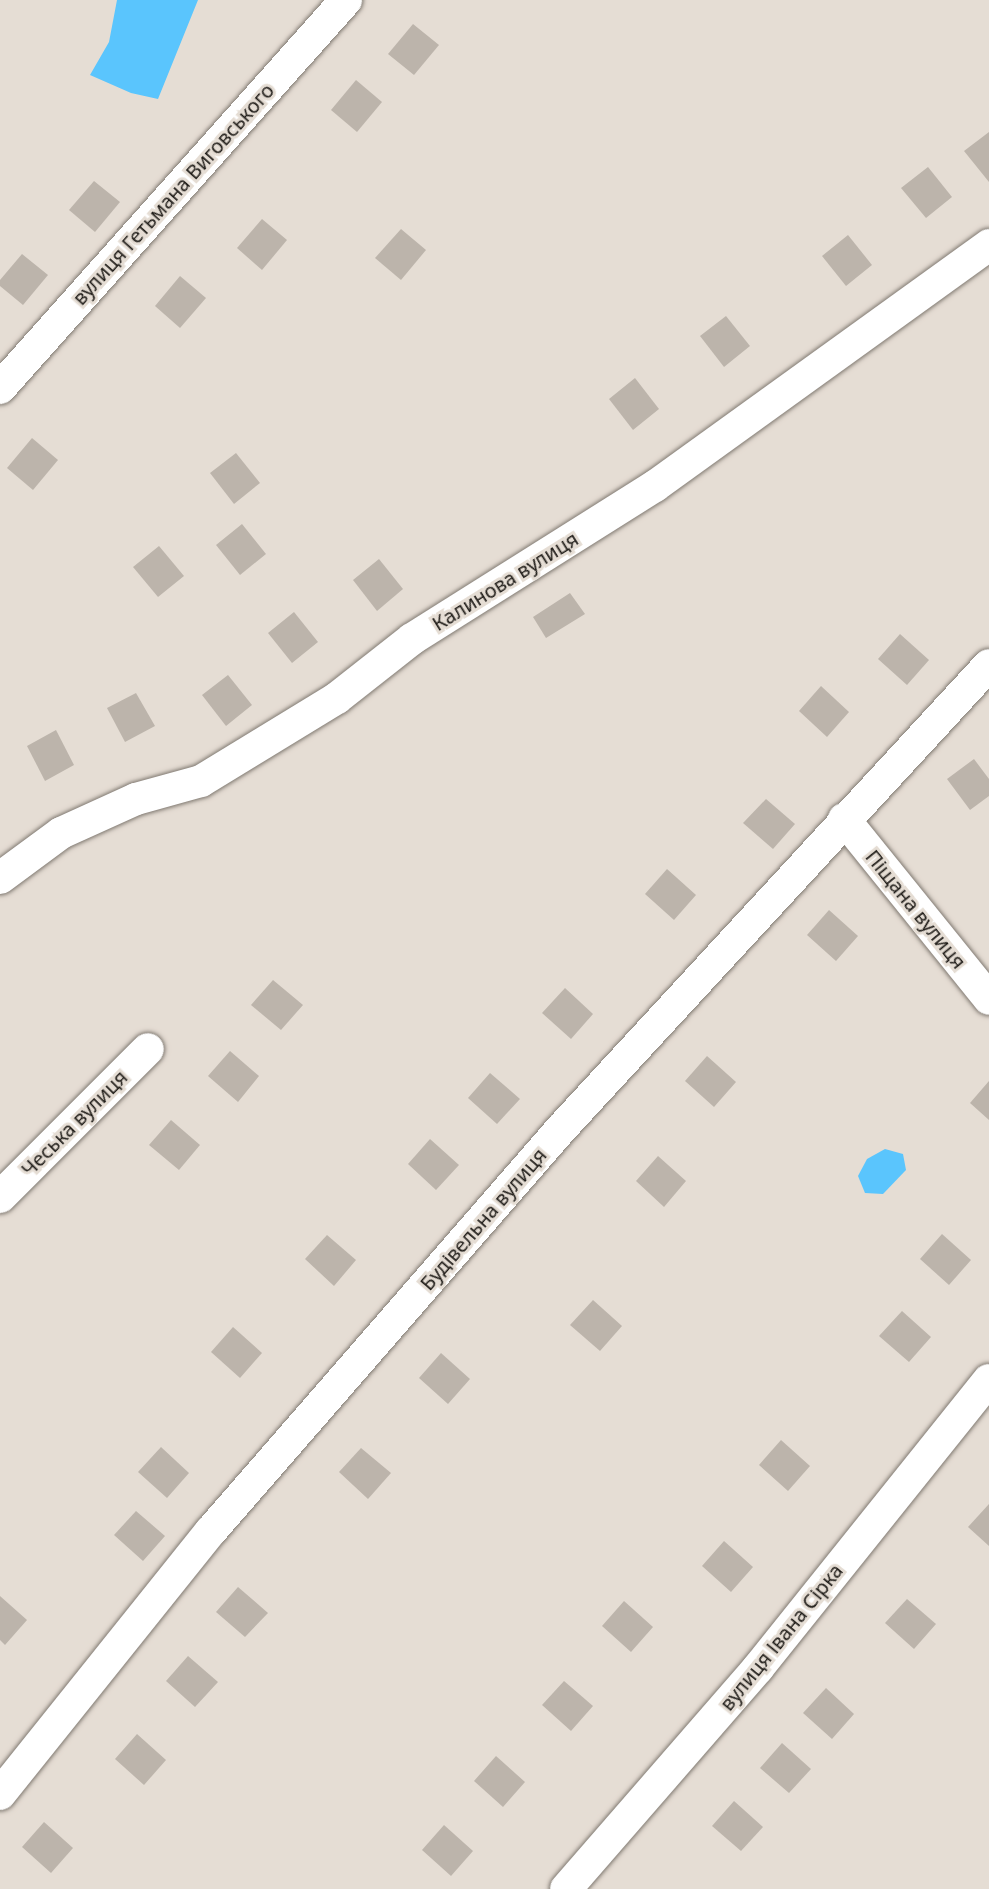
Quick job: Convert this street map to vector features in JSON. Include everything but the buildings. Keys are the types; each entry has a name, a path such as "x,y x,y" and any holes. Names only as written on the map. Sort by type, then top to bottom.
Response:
{"street":[{"name":"вулиця Гетьмана Виговського","path":"0,388 346,0"},
{"name":"Калинова вулиця","path":"0,878 61,833 136,799 201,781 337,698 412,639 655,486 989,245"},
{"name":"Будівельна вулиця","path":"0,1794 232,1508 561,1129 989,665"},
{"name":"Піщана вулиця","path":"844,819 989,999"},
{"name":"Чеська вулиця","path":"0,1197 148,1049"},
{"name":"вулиця Івана Сірка","path":"566,1889 758,1668 989,1380"}],"water":[{"path":"117,0 198,0 158,99 131,93 90,75 109,42"},
{"path":"885,1149 903,1154 906,1170 883,1194 865,1193 858,1176 867,1159"}]}
